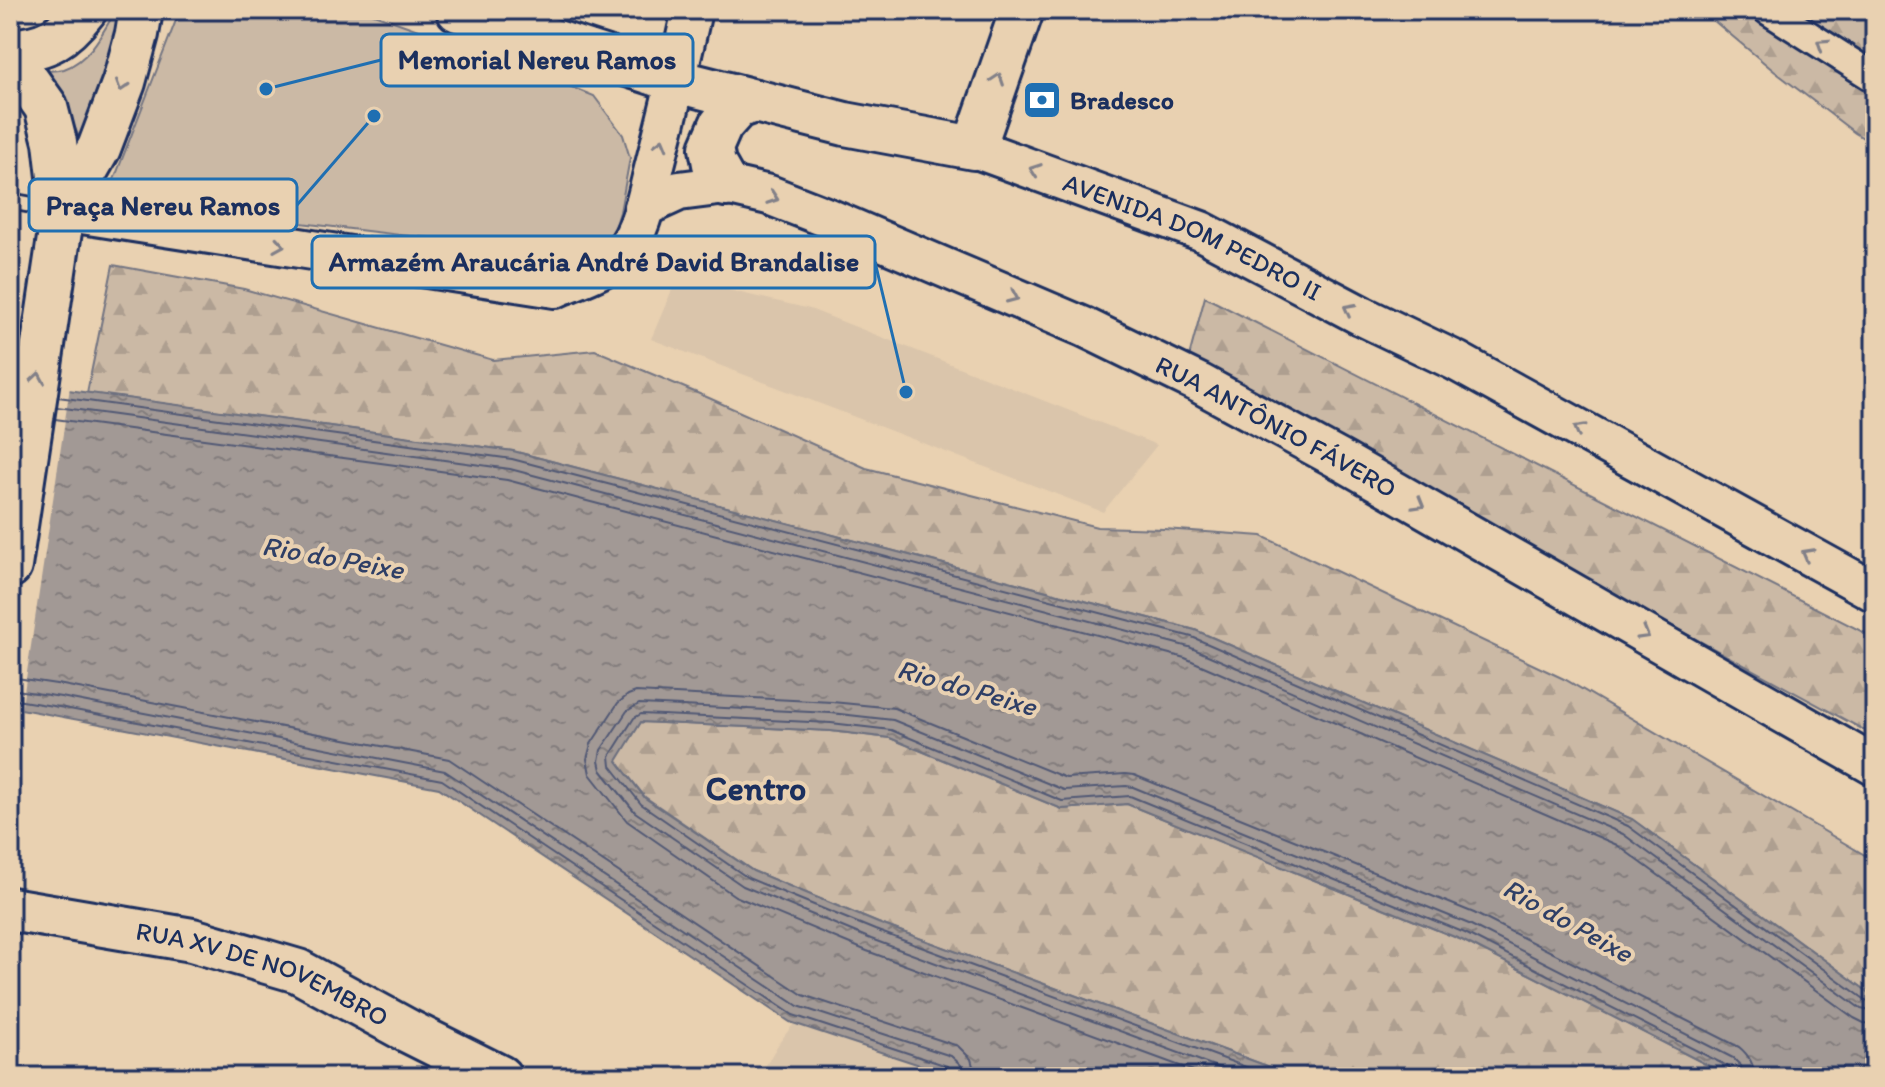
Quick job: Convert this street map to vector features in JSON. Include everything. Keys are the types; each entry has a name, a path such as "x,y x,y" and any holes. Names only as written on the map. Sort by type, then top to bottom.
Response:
{"main road":[{"path":"10,51 31,49 50,42 68,31 85,10"},
{"path":"63,211 99,148 124,82 141,10"},
{"name":"AVENIDA DOM PEDRO II","path":"458,10 677,81 845,124 974,148 1201,231 1362,316 1456,361 1875,592"},
{"path":"63,211 555,288 603,267 623,252 632,239 644,207 692,10"},
{"path":"974,148 1022,10"},
{"path":"10,65 19,69 46,107 55,142 63,211 10,566"},
{"path":"726,185 714,164 711,148 721,125 737,107 754,101"},
{"name":"RUA ANTÔNIO FÁVERO","path":"644,207 679,191 726,185 769,195 1084,327 1199,383 1344,462 1875,766"},
{"path":"10,882 17,891 57,916"},
{"name":"RUA XV DE NOVEMBRO","path":"10,909 192,940 298,971 500,1077"}],"street":[{"path":"1768,10 1875,78"}],"lane":[{"path":"10,201 63,211"}],"shaded area":[{"path":"677,278 810,309 1157,445 1103,512 651,339"},
{"path":"808,1005 1062,1077 759,1077 779,1043"}],"green space":[{"path":"116,10 125,10 81,141 58,92 37,71 64,69 81,59 95,44"},
{"path":"180,10 363,10 594,96 623,135 630,158 611,241 573,252 105,203"},
{"path":"1701,10 1875,10 1875,145 1774,71"},
{"path":"113,265 244,289 493,360 595,350 866,468 1097,527 1262,536 1566,680 1875,861 1875,997 1632,819 1195,630 513,451 87,393"},
{"path":"1205,297 1875,638 1875,736 1187,364"},
{"path":"641,722 831,731 890,738 1062,809 1127,804 1462,940 1731,1077 1297,1077 878,923 753,871 645,797 616,761"}],"water":[{"name":"Rio do Peixe","path":"10,382 513,451 1195,630 1632,819 1875,997 1875,1077 1731,1077 1462,940 1127,804 1062,809 890,738 831,731 641,722 617,761 645,798 753,871 878,923 1297,1077 956,1077 790,1022 439,788 10,707"}],"pier":[{"path":"10,378 70,387 21,712 10,711"}],"place":[{"name":"Memorial Nereu Ramos","path":"266,89"},
{"name":"Bradesco","path":"1042,100"},
{"name":"Praça Nereu Ramos","path":"374,116"},
{"name":"Armazém Araucária André David Brandalise","path":"906,392"}],"district":[{"name":"Centro","path":"756,788"}]}
